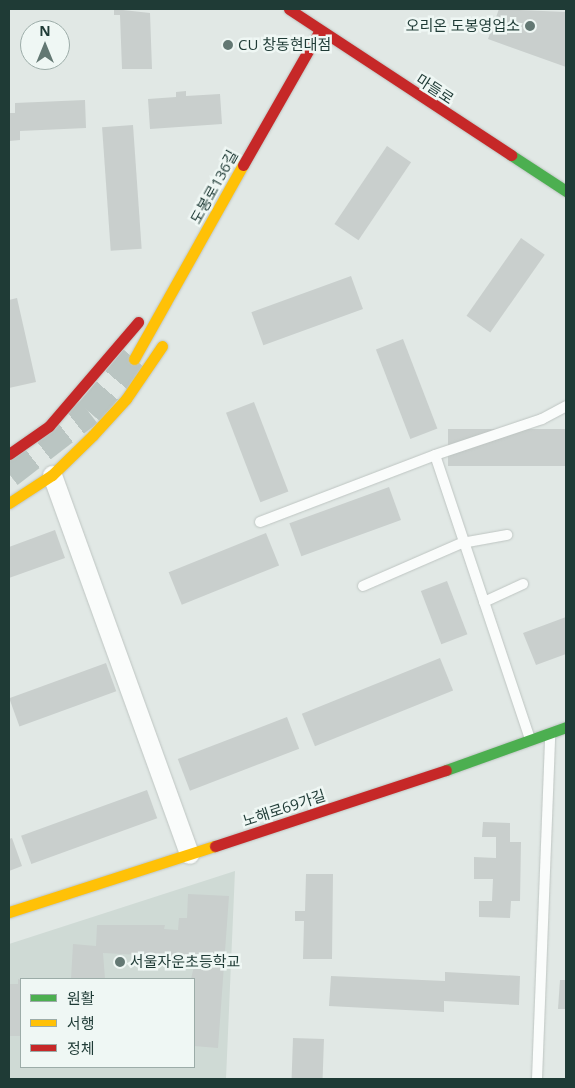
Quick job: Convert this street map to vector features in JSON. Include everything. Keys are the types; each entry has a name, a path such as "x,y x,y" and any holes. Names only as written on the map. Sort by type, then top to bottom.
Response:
{"street":[{"name":"마들로","path":"289,9 566,191"},
{"name":"도봉로136길","path":"134,359 180,282 320,30"},
{"path":"180,282 180,300"},
{"path":"9,454 49,426 123,345 157,296 180,282"},
{"path":"9,503 52,475 126,399 168,334"},
{"path":"52,475 189,854"},
{"name":"노해로69가길","path":"9,912 189,854 566,727"}],"lane":[{"path":"260,522 435,455 542,419 566,406"},
{"path":"435,455 462,543 484,602 530,740"},
{"path":"363,586 462,543 507,535"},
{"path":"484,602 523,584"},
{"path":"537,1079 550,732"}],"shaded area":[{"name":"서울자운초등학교","path":"235,871 226,1079 9,1079 9,944"}],"building":[{"path":"114,9 150,13 152,69 122,69 120,15 114,15"},
{"name":"오리온 도봉영업소","path":"499,9 566,12 566,67 488,39"},
{"path":"186,91 186,96 220,94 222,124 150,129 148,99 176,97 176,92"},
{"path":"85,100 86,128 20,131 20,140 9,141 9,113 15,113 15,103"},
{"path":"133,125 142,249 111,251 102,127"},
{"path":"387,146 411,162 358,240 334,224"},
{"path":"521,238 545,255 490,332 467,316"},
{"path":"351,276 363,309 263,345 251,312"},
{"path":"17,298 36,382 9,388 9,300"},
{"path":"403,339 437,429 410,439 376,349"},
{"path":"254,402 288,492 260,502 226,413"},
{"path":"448,429 566,429 566,466 448,466"},
{"path":"389,487 401,520 301,556 289,523"},
{"path":"55,530 65,558 9,578 9,547"},
{"path":"266,533 279,565 182,605 169,572"},
{"path":"447,581 467,634 441,644 421,591"},
{"path":"566,617 566,654 536,665 523,633"},
{"path":"440,658 453,690 315,746 302,714"},
{"path":"106,663 116,691 19,726 9,698"},
{"path":"287,717 299,749 190,791 178,759"},
{"path":"147,790 157,818 31,864 21,836"},
{"path":"483,822 510,823 510,842 521,842 520,901 511,901 510,918 479,917 479,901 492,901 493,879 474,879 474,857 496,858 496,837 482,837"},
{"path":"12,838 22,866 9,871 9,839"},
{"path":"306,874 333,874 332,959 303,959 304,921 295,921 295,911 305,911"},
{"path":"188,894 229,896 218,1048 195,1046 195,978 191,978 196,958 103,953 105,978 71,978 73,944 96,946 97,925 165,925 164,929 178,930 179,918 187,918"},
{"path":"445,972 520,976 519,1005 444,1001 444,1012 329,1006 331,976 445,981"},
{"path":"18,979 20,980 20,1036 9,1036 9,984 18,984"},
{"path":"560,980 566,980 566,1009 558,1009"},
{"path":"293,1038 324,1039 323,1079 292,1079"}],"tunnel":[{"path":"9,474 89,412 134,359"}],"traffic: fast":[{"path":"511,155 566,191"},
{"path":"446,770 566,727"}],"traffic: slow":[{"path":"134,359 243,165"},
{"path":"9,503 52,475 93,435 126,399 162,346"},
{"path":"9,912 215,846"}],"traffic: jam":[{"path":"289,9 511,155"},
{"path":"243,165 320,30"},
{"path":"9,454 49,426 138,322"},
{"path":"215,846 446,770"}],"place":[{"name":"오리온 도봉영업소","path":"530,26"},
{"name":"CU 창동현대점","path":"228,45"},
{"name":"서울자운초등학교","path":"120,962"}]}
